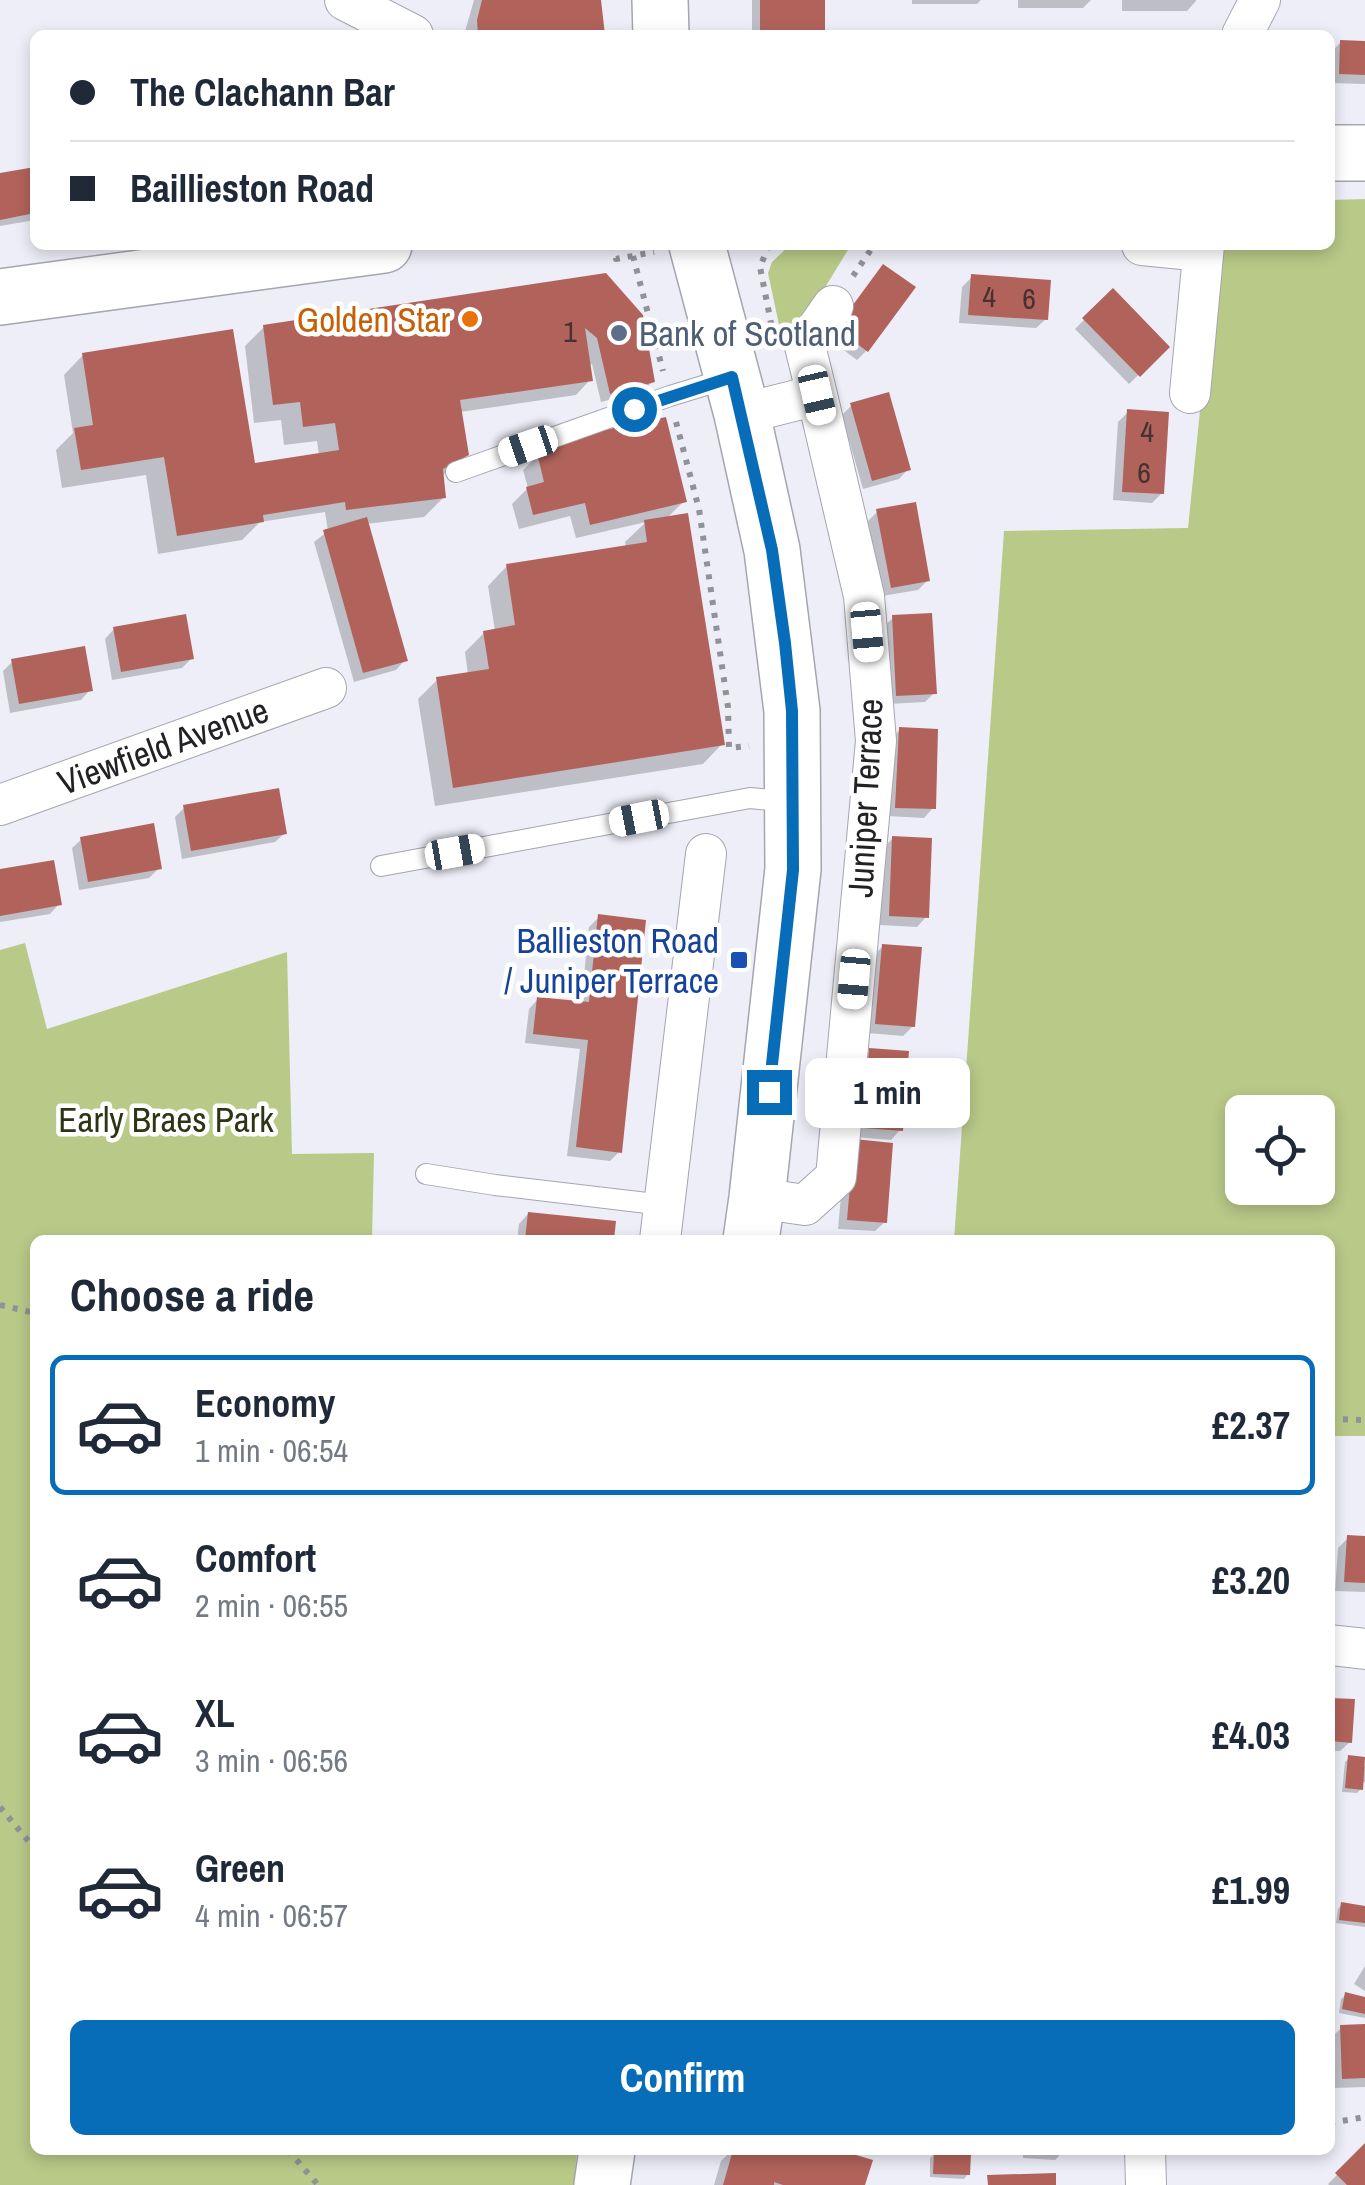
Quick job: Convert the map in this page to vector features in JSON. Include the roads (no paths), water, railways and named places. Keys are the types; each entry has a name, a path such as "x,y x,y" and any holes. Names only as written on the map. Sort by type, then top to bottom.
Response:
{"main road":[{"path":"660,0 661,30"},
{"path":"1335,153 1365,153"},
{"path":"0,298 348,250"},
{"path":"685,250 708,280 737,396 772,550 792,711 771,800 793,870 754,1219"},
{"path":"602,2185 606,2155"}],"street":[{"path":"345,0 404,30"},
{"path":"1245,30 1260,0"},
{"path":"1190,393 1204,250"},
{"name":"Juniper Terrace","path":"754,1219 805,1204 836,1178 876,741 864,596 805,346 833,306"},
{"path":"737,396 817,395"},
{"name":"Viewfield Avenue","path":"0,805 326,688"},
{"path":"662,1222 706,854"},
{"path":"1335,1645 1365,1650"},
{"path":"1144,2155 1146,2185"}],"lane":[{"path":"456,472 670,396 737,396"},
{"path":"381,866 771,800"},
{"path":"426,1174 662,1222"}],"place":[{"name":"Golden Star","path":"470,319"},
{"name":"Bank of Scotland","path":"619,333"},
{"name":"Ballieston Road / Juniper Terrace","path":"739,960"}],"park label":[{"name":"Early Braes Park","path":"166,1119"}]}
